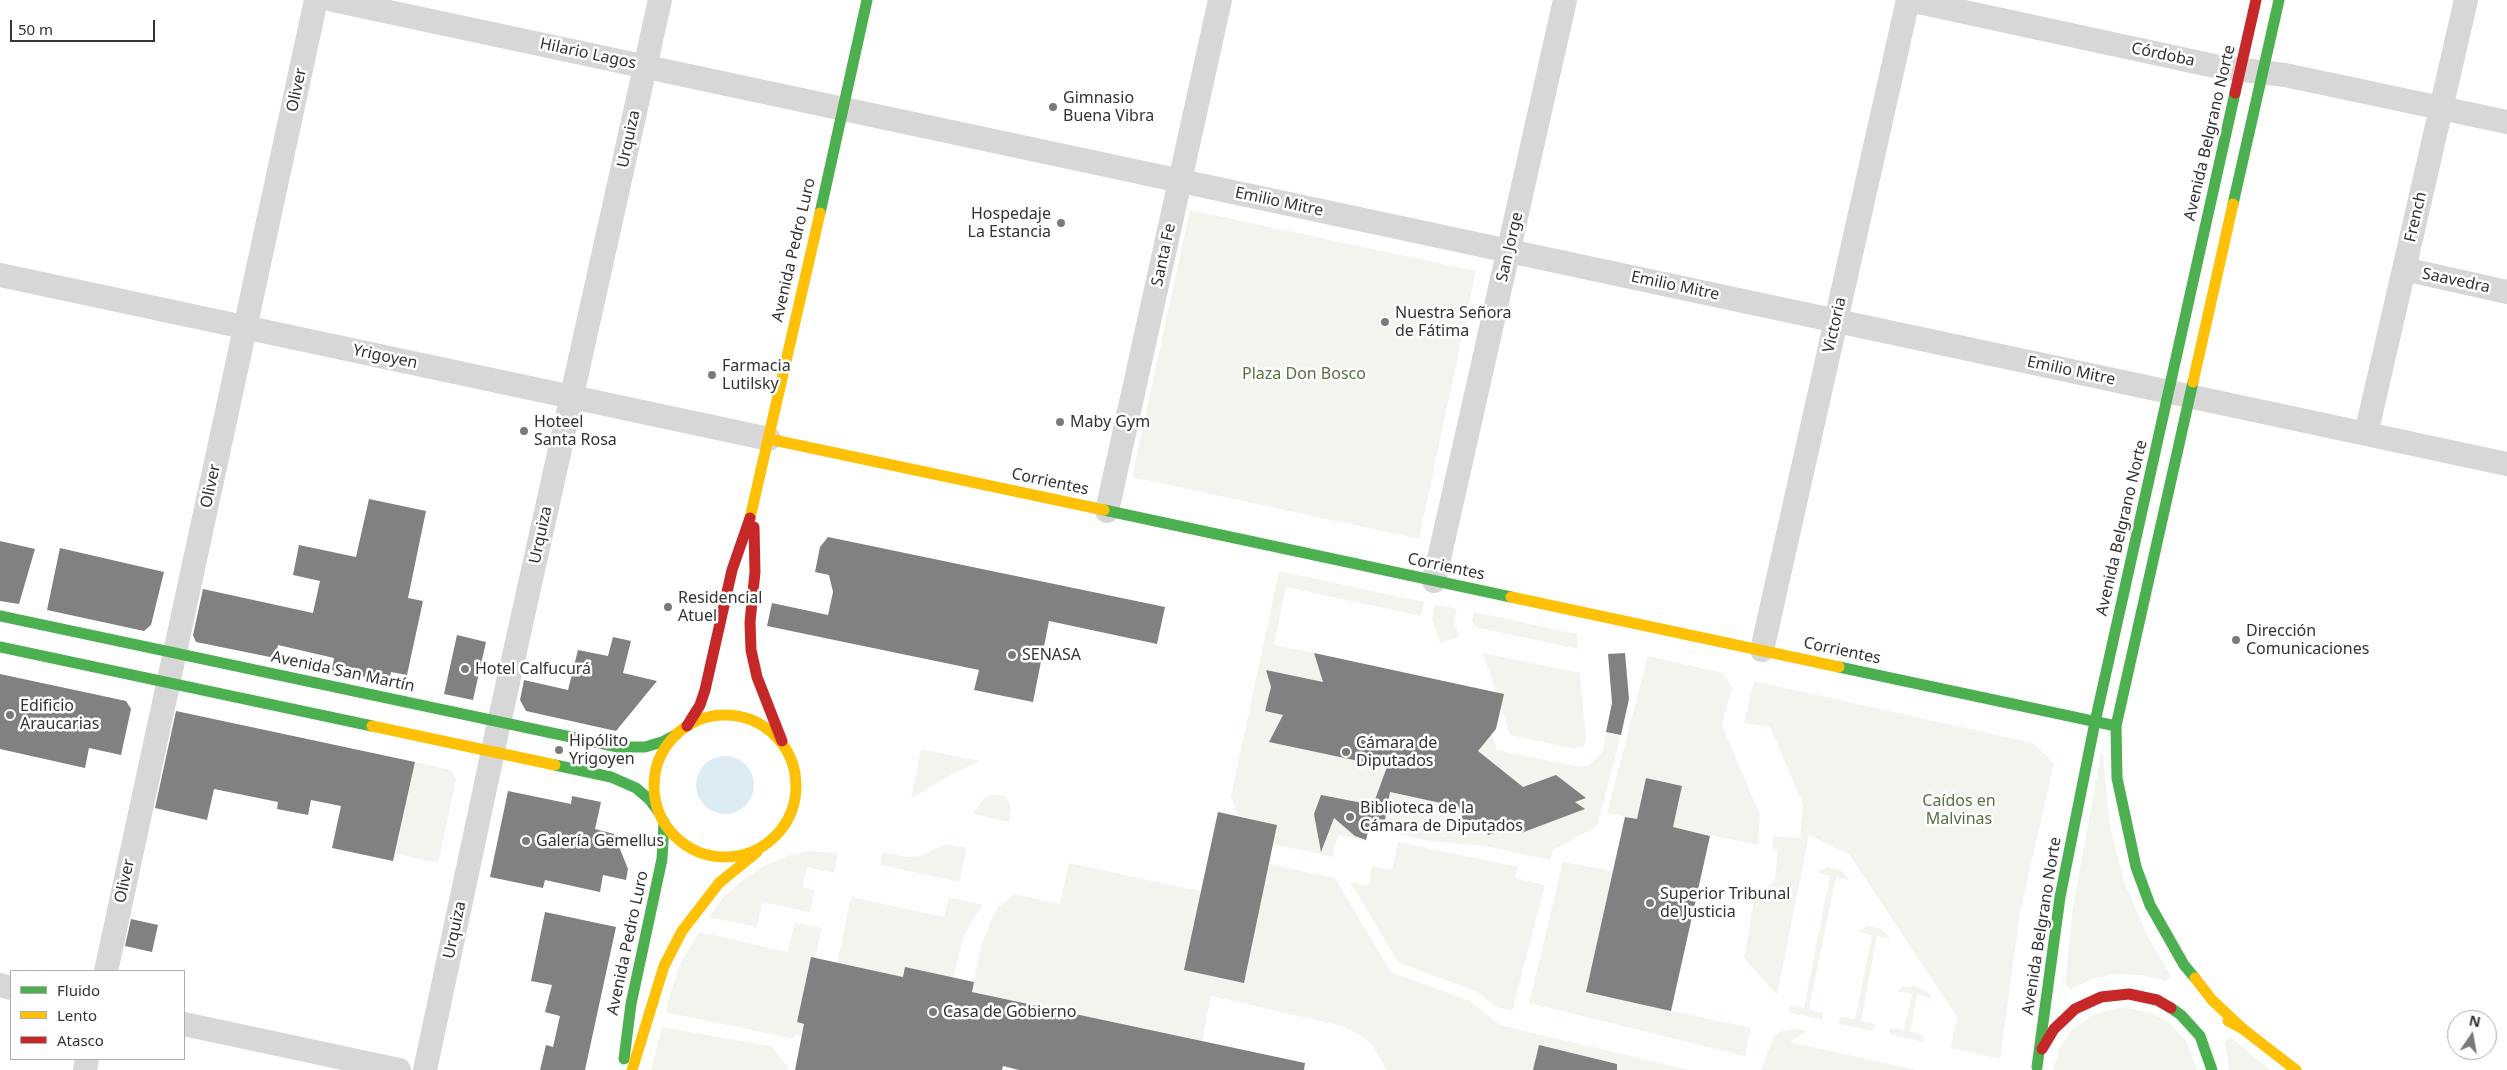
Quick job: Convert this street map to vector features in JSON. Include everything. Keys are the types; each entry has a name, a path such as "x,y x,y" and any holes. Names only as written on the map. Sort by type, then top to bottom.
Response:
{"main road":[{"name":"Avenida Pedro Luro","path":"687,726 706,690 732,570 754,507 867,0"},
{"name":"Avenida Belgrano Norte","path":"2243,1029 2212,1000 2184,965 2158,922 2136,867 2123,814 2118,778 2116,726 2179,394 2252,71 2256,0"},
{"name":"Avenida Belgrano Norte","path":"2037,1068 2062,887 2095,722 2179,394 2252,71 2279,0"},
{"name":"Corrientes","path":"769,439 2116,726"},
{"name":"Avenida Pedro Luro","path":"754,507 755,572 750,633 751,650 759,683 784,745"},
{"name":"Avenida San Martín","path":"0,616 627,748 654,745 677,734"},
{"path":"0,647 620,780 644,793 679,840 699,852 727,857 744,855 765,846"},
{"path":"632,1070 664,966 682,931 720,883 765,846 788,821 796,799 794,765 784,745 767,728 745,717 721,715 709,717 687,726 677,734 662,753 654,788 658,811"},
{"name":"Avenida Pedro Luro","path":"622,1070 631,1004 663,853 664,822"},
{"name":"Avenida Belgrano Norte","path":"2143,996 2193,1002 2184,965"},
{"path":"2037,1068 2046,1040 2064,1018 2075,1009 2101,997 2129,994 2143,996 2170,1006 2200,1036 2211,1067"},
{"path":"2211,1067 2203,1016 2243,1029 2296,1070"}],"street":[{"name":"Oliver","path":"106,970 316,0"},
{"name":"Hilario Lagos","path":"332,0 843,108"},
{"name":"Urquiza","path":"425,1070 493,752 660,0"},
{"name":"Santa Fe","path":"1107,511 1220,0"},
{"name":"San Jorge","path":"1434,581 1565,0"},
{"name":"Córdoba","path":"1909,0 2507,122"},
{"name":"Victoria","path":"1762,650 1909,0"},
{"name":"French","path":"2366,434 2466,0"},
{"name":"Emilio Mitre","path":"843,108 2507,464"},
{"name":"Saavedra","path":"2404,269 2507,292"},
{"name":"Yrigoyen","path":"0,275 769,439"},
{"path":"185,1024 399,1070"}],"green space":[{"name":"Plaza Don Bosco","path":"1190,210 1476,271 1419,539 1132,477"},
{"path":"1279,571 1424,602 1421,616 1286,587 1274,645 1314,653 1317,665 1324,666 1319,692 1303,678 1265,670 1271,687 1267,706 1263,711 1403,741 1392,793 1479,811 1465,827 1483,821 1488,835 1489,820 1423,759 1471,730 1492,734 1497,750 1581,767 1589,765 1603,751 1606,732 1621,735 1597,826 1553,850 1550,860 1485,846 1430,841 1369,828 1366,841 1338,835 1333,857 1273,844 1277,825 1238,816 1231,796"},
{"path":"1435,604 1457,609 1454,621 1459,637 1440,643 1432,619"},
{"path":"1474,612 1577,634 1578,649 1475,627 1472,620"},
{"path":"1483,653 1580,673 1586,740 1583,747 1575,749 1510,735"},
{"path":"1648,656 1723,673 1732,688 1722,725 1760,815 1758,845 1658,824 1659,820 1674,823 1682,787 1646,778 1639,808 1649,822 1607,813"},
{"name":"Caídos en Malvinas","path":"1754,681 2033,743 2054,763 2020,913 2000,1059 1951,1048 1957,1017 1849,854 1809,835 1777,995 1744,958 1754,900 1775,880 1778,850 1772,848 1773,836 1800,838 1803,804 1770,727 1744,723"},
{"path":"921,749 980,761 945,778 911,799"},
{"path":"2101,754 2103,754 2110,827 2124,882 2147,935 2171,977 2166,981 2142,975 2117,974 2092,979 2070,989 2065,984 2073,906"},
{"path":"415,762 451,770 456,780 438,863 396,854"},
{"path":"991,794 1004,796 1009,802 1011,809 1009,822 973,814 982,800"},
{"path":"1398,842 1518,867 1515,878 1545,885 1512,1011 1496,1007 1476,991 1399,963 1350,882 1368,885 1372,866 1392,870"},
{"path":"946,844 967,848 959,882 880,865 883,852 907,857 920,856"},
{"path":"809,851 838,853 834,873 807,867 803,887 815,890 810,912 762,902 757,927 709,917 722,899 740,882 762,867 787,856"},
{"path":"1563,862 1613,871 1586,992 1751,1028 1745,1056 1529,1003"},
{"path":"1069,863 1260,904 1269,864 1335,878 1391,972 1470,1001 1500,1025 1689,1070 1387,1070 1372,1045 1360,1035 1342,1026 1211,996 1202,1041 972,992 981,945 997,908 1015,894 1060,904"},
{"path":"1828,867 1841,870 1850,880 1836,877 1809,1009 1823,1013 1822,1020 1788,1012 1790,1005 1804,1008 1830,876 1816,872"},
{"path":"851,897 944,917 949,897 983,905 972,920 962,941 951,987 837,963"},
{"path":"795,922 822,928 815,958 811,958 797,1022 947,1055 937,1066 795,1035 794,1039 665,1012 679,966 699,932 788,952"},
{"path":"1869,926 1882,929 1891,939 1877,936 1861,1021 1875,1024 1873,1031 1839,1024 1840,1017 1855,1019 1872,935 1857,931"},
{"path":"1916,986 1928,992 1932,998 1917,995 1910,1032 1924,1035 1923,1042 1889,1034 1890,1028 1904,1030 1912,994 1897,991 1903,987"},
{"path":"2116,1008 2128,1008 2151,1013 2171,1024 2187,1042 2197,1070 2053,1070 2059,1049 2073,1029 2093,1015"},
{"path":"662,1027 771,1046 788,1067 787,1070 651,1070"},
{"path":"1794,1029 1807,1031 1790,1042 1916,1070 1761,1070 1774,1036 1779,1032"},
{"path":"2228,1038 2233,1039 2270,1070 2229,1070 2225,1042"}],"shaded area":[{"path":"719,756 731,756 746,764 754,779 754,791 746,806 731,814 719,814 704,806 696,791 696,779 704,764"}],"building":[{"path":"369,499 426,511 408,598 423,601 407,675 391,672 389,682 332,670 334,658 278,645 275,658 196,642 193,635 203,589 313,613 320,581 293,575 299,545 356,557"},
{"path":"828,537 1165,607 1157,644 1049,621 1033,702 974,690 979,670 767,626 772,603 828,615 833,592 829,575 815,572 820,547"},
{"path":"0,541 35,549 19,604 0,601"},
{"path":"60,548 164,572 151,625 144,631 47,610"},
{"name":"Hotel Calfucurá","path":"457,635 486,642 473,700 444,694"},
{"path":"613,637 631,641 623,673 657,681 616,731 526,711 520,700 524,680 568,690 578,650 608,656"},
{"path":"1314,653 1504,694 1496,729 1478,751 1523,787 1556,775 1586,798 1575,802 1585,809 1521,833 1518,825 1488,835 1483,821 1465,827 1459,807 1390,792 1383,831 1369,828 1366,840 1355,836 1334,818 1321,852 1314,814 1321,795 1373,805 1387,767 1269,742 1283,715 1265,711 1271,687 1266,670 1323,682"},
{"path":"1625,653 1629,699 1621,735 1606,732 1612,703 1608,654"},
{"path":"0,674 126,701 131,709 121,755 89,748 85,768 0,749"},
{"path":"176,711 415,762 393,861 332,848 341,806 311,800 308,815 277,809 278,802 214,789 207,820 155,808"},
{"name":"Superior Tribunal de Justicia","path":"1646,778 1682,786 1673,827 1710,836 1671,1011 1586,992 1625,817 1637,819"},
{"path":"508,791 571,804 572,796 601,802 595,829 614,834 628,869 626,880 603,875 600,892 545,880 543,888 490,877"},
{"path":"1218,812 1277,825 1244,983 1184,970"},
{"path":"545,912 616,927 585,1070 540,1070 546,1045 553,1047 560,1016 545,1012 552,985 531,981"},
{"path":"131,919 158,925 152,952 125,946"},
{"name":"Casa de Gobierno","path":"811,957 903,977 905,967 974,982 972,992 1305,1063 1304,1070 1019,1070 1003,1066 1002,1070 795,1070 804,1024 797,1022"},
{"path":"1539,1045 1617,1064 1617,1070 1533,1070"}],"traffic: fast":[{"path":"820,213 867,0"},
{"path":"2233,204 2279,0"},
{"path":"2095,722 2235,93"},
{"path":"2116,726 2193,382"},
{"path":"1104,510 1511,597"},
{"path":"0,616 618,747 645,747 662,742 677,734"},
{"path":"0,647 372,726"},
{"path":"1839,667 2116,726 2117,778 2136,867 2150,905 2184,965 2195,978"},
{"path":"2037,1067 2060,897 2095,722"},
{"path":"555,765 611,777 636,788 649,799 658,811"},
{"path":"624,1059 631,1004 662,859 664,822"},
{"path":"2171,1008 2181,1015 2200,1036 2212,1070"}],"traffic: slow":[{"path":"2193,382 2233,204"},
{"path":"750,518 820,213"},
{"path":"769,439 1104,510"},
{"path":"1511,597 1839,667"},
{"path":"725,715 739,716 752,720 765,727 775,736 784,746 791,759 795,772 796,786 795,800 791,813 784,826 775,836 765,845 752,852 739,856 725,857 711,856 698,852 685,845 675,836 666,826 659,813 655,800 654,786 655,772 659,759 666,746 675,736 685,727 698,720 711,716 725,715"},
{"path":"372,726 555,765"},
{"path":"632,1070 664,966 682,931 719,883 757,852"},
{"path":"2195,978 2212,1000 2243,1029"},
{"path":"2228,1021 2243,1029 2296,1070"}],"traffic: jam":[{"path":"2235,93 2256,0"},
{"path":"687,726 700,705 705,690 732,570 750,518"},
{"path":"754,527 755,572 750,622 751,650 757,677 782,741"},
{"path":"2042,1049 2054,1029 2075,1009 2101,997 2129,994 2157,1000 2171,1008"}],"place":[{"name":"Gimnasio Buena Vibra","path":"1053,107"},
{"name":"Hospedaje La Estancia","path":"1061,223"},
{"name":"Nuestra Señora de Fátima","path":"1385,322"},
{"name":"Farmacia Lutilsky","path":"712,375"},
{"name":"Maby Gym","path":"1060,422"},
{"name":"Hoteel Santa Rosa","path":"524,431"},
{"name":"Residencial Atuel","path":"668,607"},
{"name":"Dirección Comunicaciones","path":"2236,640"},
{"name":"SENASA","path":"1012,655"},
{"name":"Hotel Calfucurá","path":"465,669"},
{"name":"Edificio Araucarias","path":"10,715"},
{"name":"Hipólito Yrigoyen","path":"559,750"},
{"name":"Cámara de Diputados","path":"1346,752"},
{"name":"Biblioteca de la Cámara de Diputados","path":"1350,817"},
{"name":"Galería Gemellus","path":"526,841"},
{"name":"Superior Tribunal de Justicia","path":"1650,903"},
{"name":"Casa de Gobierno","path":"933,1012"}]}
